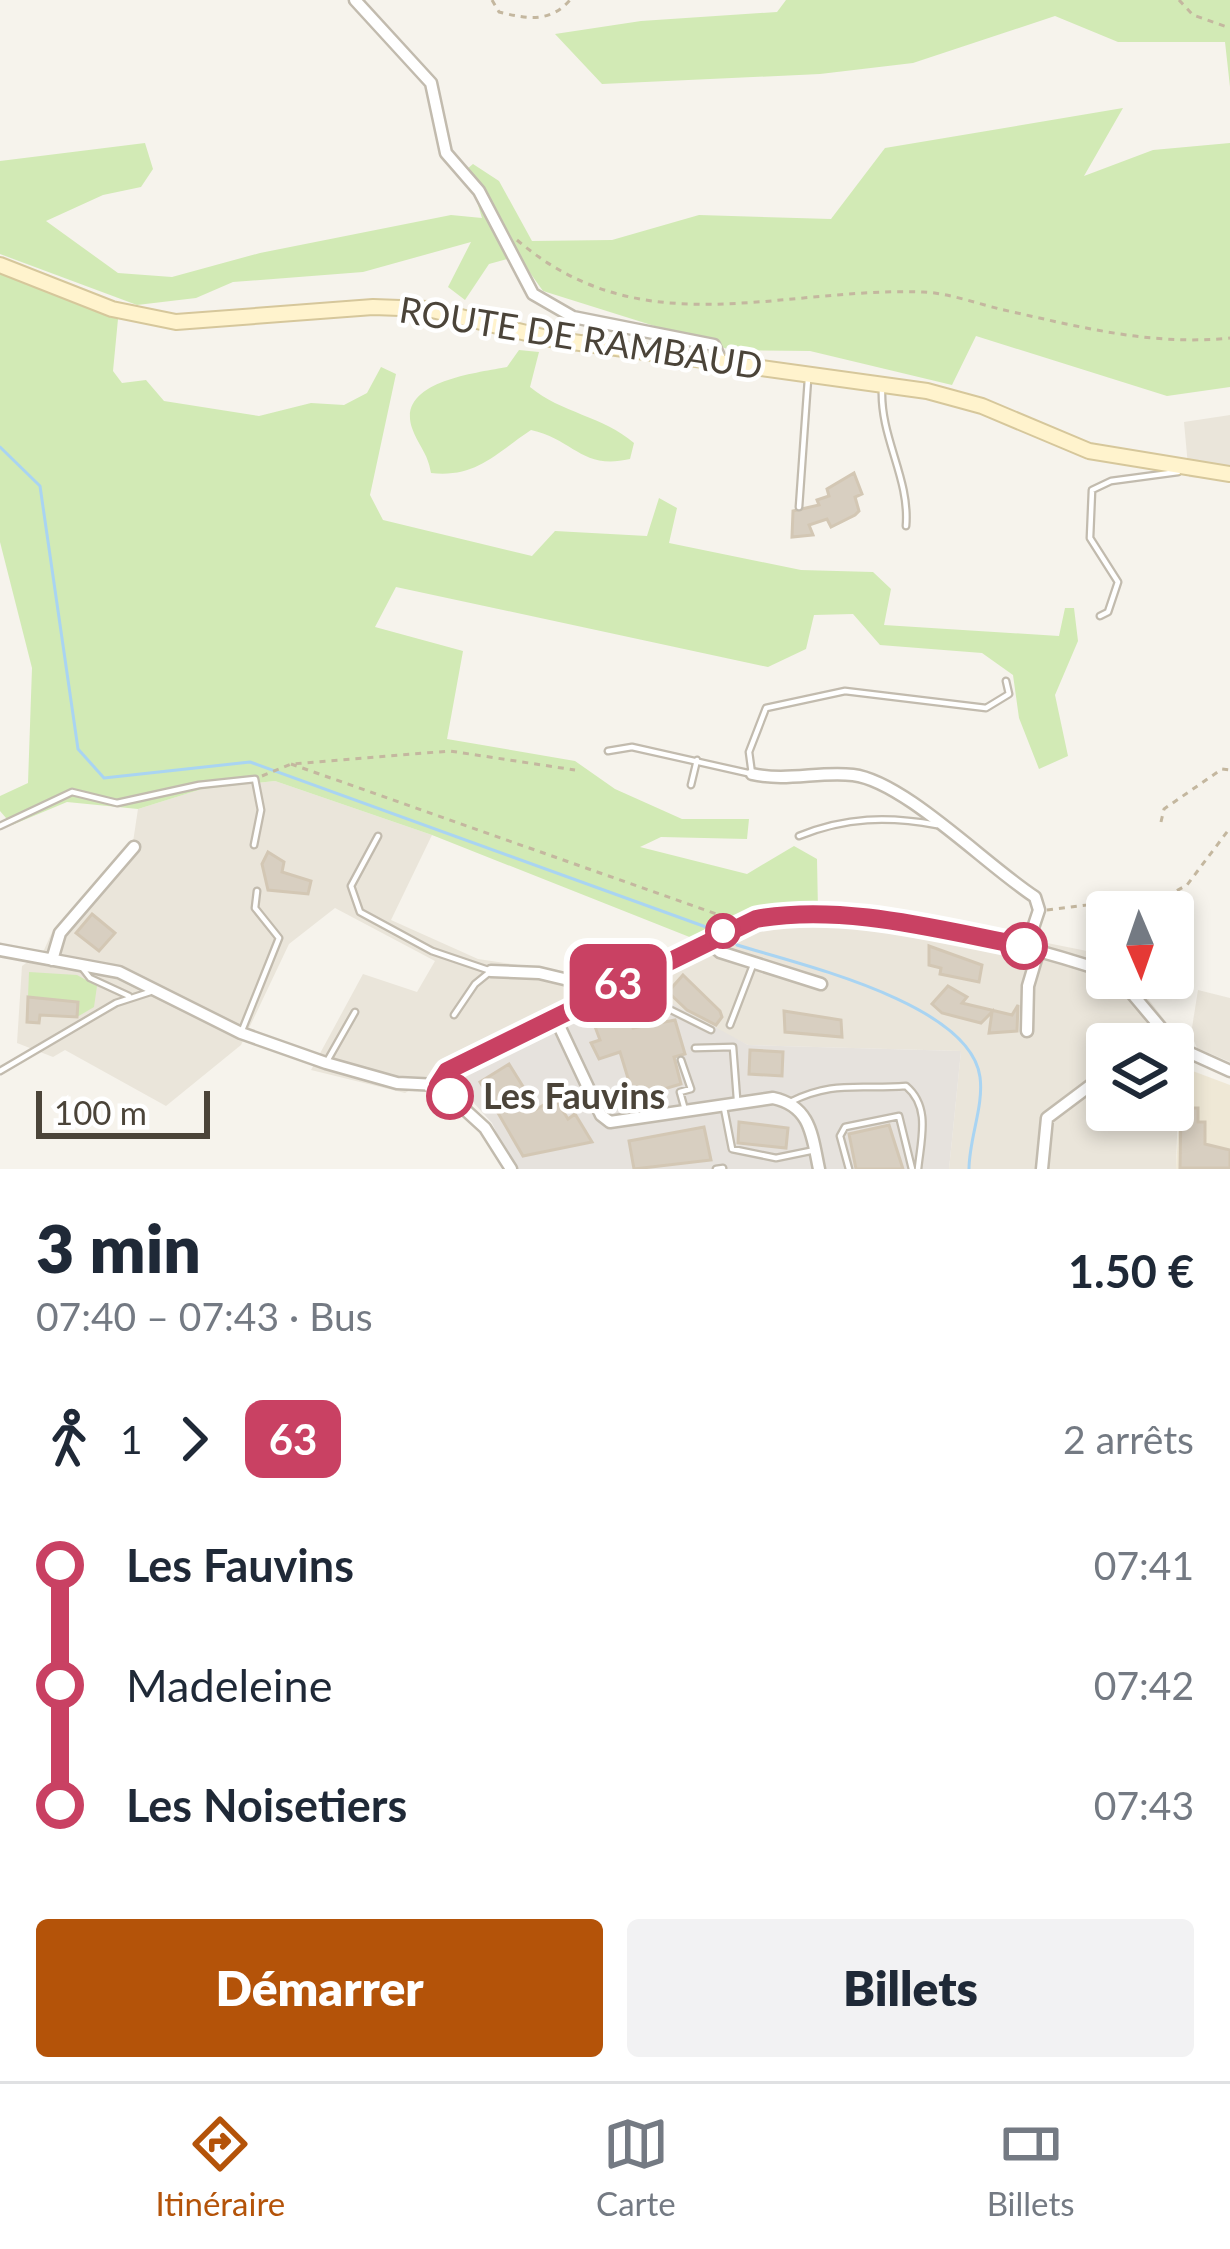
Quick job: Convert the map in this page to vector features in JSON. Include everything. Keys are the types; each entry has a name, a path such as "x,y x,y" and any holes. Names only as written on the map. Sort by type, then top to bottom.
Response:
{"street":[{"path":"355,0 431,83 446,153 498,224 522,280 548,307 714,345 722,363"},
{"name":"ROUTE DE RAMBAUD","path":"0,265 112,309 176,322 373,307 428,309 551,339 883,384 957,398 1089,451 1230,474"},
{"path":"752,774 801,780 850,775 902,792 937,825 1035,897 1039,910 1027,1031"},
{"path":"52,960 60,933 134,847"},
{"path":"438,1085 447,1071 742,923 800,915 912,925 1033,948 1086,966"},
{"path":"705,939 720,952 821,984"},
{"path":"0,950 119,972 241,1033 326,1064 397,1083 438,1085 485,1128 512,1169"},
{"path":"491,971 539,973 606,989"},
{"path":"554,1015 601,1115 624,1124 730,1105 790,1102 806,1117 819,1169"},
{"path":"1194,1057 1230,1071"},
{"path":"1042,1169 1047,1118 1086,1089"}],"lane":[{"path":"800,507 798,470 808,373"},
{"path":"883,384 886,436 903,485 906,526"},
{"path":"1100,616 1108,612 1118,582 1090,538 1092,490 1111,481 1170,477 1182,468"},
{"path":"608,752 632,747 752,774 749,752 766,708 844,691 986,708 1002,704 1009,694 1006,681"},
{"path":"691,785 697,760"},
{"path":"0,826 72,792 117,803 255,779 261,810 254,845"},
{"path":"800,836 848,820 895,817 937,825"},
{"path":"378,836 351,886 360,912 432,951 491,971"},
{"path":"241,1033 278,938 276,927 255,908 257,891"},
{"path":"730,1025 755,960"},
{"path":"80,964 90,978 130,996"},
{"path":"454,1015 475,984 491,971"},
{"path":"627,980 652,1000 711,1030"},
{"path":"0,1071 130,996 155,991"},
{"path":"326,1064 355,1012"},
{"path":"695,1048 733,1047 732,1149 776,1158 815,1150"},
{"path":"681,1060 691,1089 680,1092 686,1112"},
{"path":"790,1102 824,1085 862,1090 906,1086 918,1096 924,1118 915,1169"},
{"path":"849,1169 839,1136 845,1127 899,1116 915,1169"}],"path":[{"path":"492,0 499,12 530,18 547,18 570,0"},
{"path":"1179,0 1193,15 1230,28"},
{"path":"498,224 544,264 622,299 706,306 926,291 1092,330 1177,344 1230,338"},
{"path":"269,774 291,764 450,751 574,770"},
{"path":"291,764 742,923"},
{"path":"1161,822 1164,809 1222,769 1230,770"},
{"path":"1039,910 1169,895 1187,885 1230,828"}],"shaded area":[{"path":"1230,415 1230,481 1189,477 1184,422"},
{"path":"275,781 432,835 391,920 478,959 611,979 405,1093 311,1070 363,974 417,992 435,961 335,908 289,944 241,1045 166,1106 65,1050 53,1057 17,1043 22,966 44,950 53,930 133,842 138,809 202,789"},
{"path":"784,907 952,924 1086,951 1086,999 1148,999 1167,1023 1086,1023 1086,1131 1177,1131 1176,1169 949,1169 961,1051 748,1045 611,979 735,916"},
{"path":"611,979 642,987 748,1045 961,1051 949,1169 514,1169 492,1123 442,1068"},
{"path":"1198,990 1230,998 1230,1062 1197,1048 1193,1023"},
{"path":"1194,1072 1230,1085 1230,1169 1176,1169 1178,1131 1194,1131"}],"green space":[{"path":"786,0 1230,0 1230,87 1225,42 1118,42 1055,16 913,63 820,74 602,84 555,34 641,21 777,12"},
{"path":"1123,108 1084,176 1153,150 1230,143 1230,387 1167,396 976,336 952,385 810,351 731,350 543,291 518,256 489,264 465,300 448,287 471,242 363,272 233,282 196,298 137,305 0,254 0,161 145,143 153,169 141,187 103,195 46,221 118,273 172,277 260,253 451,215 482,218 467,169 473,164 499,181 532,241 612,240 699,215 831,219 885,148"},
{"path":"0,274 118,319 113,371 122,383 146,380 164,401 259,416 311,403 344,405 367,393 381,367 396,374 370,495 383,520 532,556 555,531 647,536 659,498 677,508 669,543 801,570 873,572 891,589 884,625 1059,636 1065,608 1074,608 1078,641 1055,695 1068,756 1039,769 1019,718 1013,675 982,653 880,645 853,614 814,615 806,649 768,667 396,587 375,627 463,651 447,739 575,761 615,789 682,819 749,819 747,839 661,837 640,847 747,874 794,846 817,859 818,911 753,915 692,938 432,835 275,781 202,789 138,809 67,802 12,825 0,811 0,796 28,783 32,668 0,542"},
{"path":"519,350 539,352 530,387 622,434 634,443 630,459 600,461 531,430 473,468 431,473 412,428 410,412 416,399 442,382 507,367"},
{"path":"29,972 77,975 97,986 94,1007 77,1017 78,1002 28,997"}],"building":[{"path":"854,473 862,494 855,497 859,511 831,527 827,519 809,525 813,535 792,537 793,511 819,505 817,500 829,496 827,489"},
{"path":"268,852 284,862 282,872 311,881 308,894 268,890 262,864"},
{"path":"92,914 115,933 99,951 76,933"},
{"path":"929,946 982,965 979,982 940,974 941,968 929,965"},
{"path":"683,975 720,1011 716,1025 687,1010 668,992"},
{"path":"948,986 967,997 962,1003 1012,1015 1018,1005 1017,1031 989,1033 992,1012 981,1023 942,1013 932,1004"},
{"path":"28,997 78,1002 77,1017 40,1015 39,1023 27,1022"},
{"path":"784,1011 841,1020 842,1037 785,1032"},
{"path":"627,1012 633,1028 675,1020 685,1054 674,1057 681,1084 634,1098 620,1052 599,1059 591,1043 600,1040 594,1024"},
{"path":"750,1050 783,1052 782,1076 749,1074"},
{"path":"509,1064 537,1109 555,1098 568,1119 575,1114 592,1142 523,1156 480,1082"},
{"path":"1194,1108 1198,1108 1198,1122 1205,1122 1205,1144 1230,1150 1230,1168 1180,1168 1181,1131 1194,1131"},
{"path":"739,1122 788,1128 786,1148 738,1143"},
{"path":"889,1125 903,1169 856,1169 849,1134"},
{"path":"704,1127 711,1160 634,1169 629,1141"}],"waterway":[{"path":"0,447 40,486 78,749 104,778 250,762 706,927"},
{"path":"737,945 878,990 946,1028 969,1051 980,1077 969,1169"}],"bus line":[{"name":"63","path":"450,1096 438,1085 441,1074 705,939 756,919 800,915 912,925 1024,946"}],"place":[{"name":"Les Fauvins","path":"450,1096"}]}
